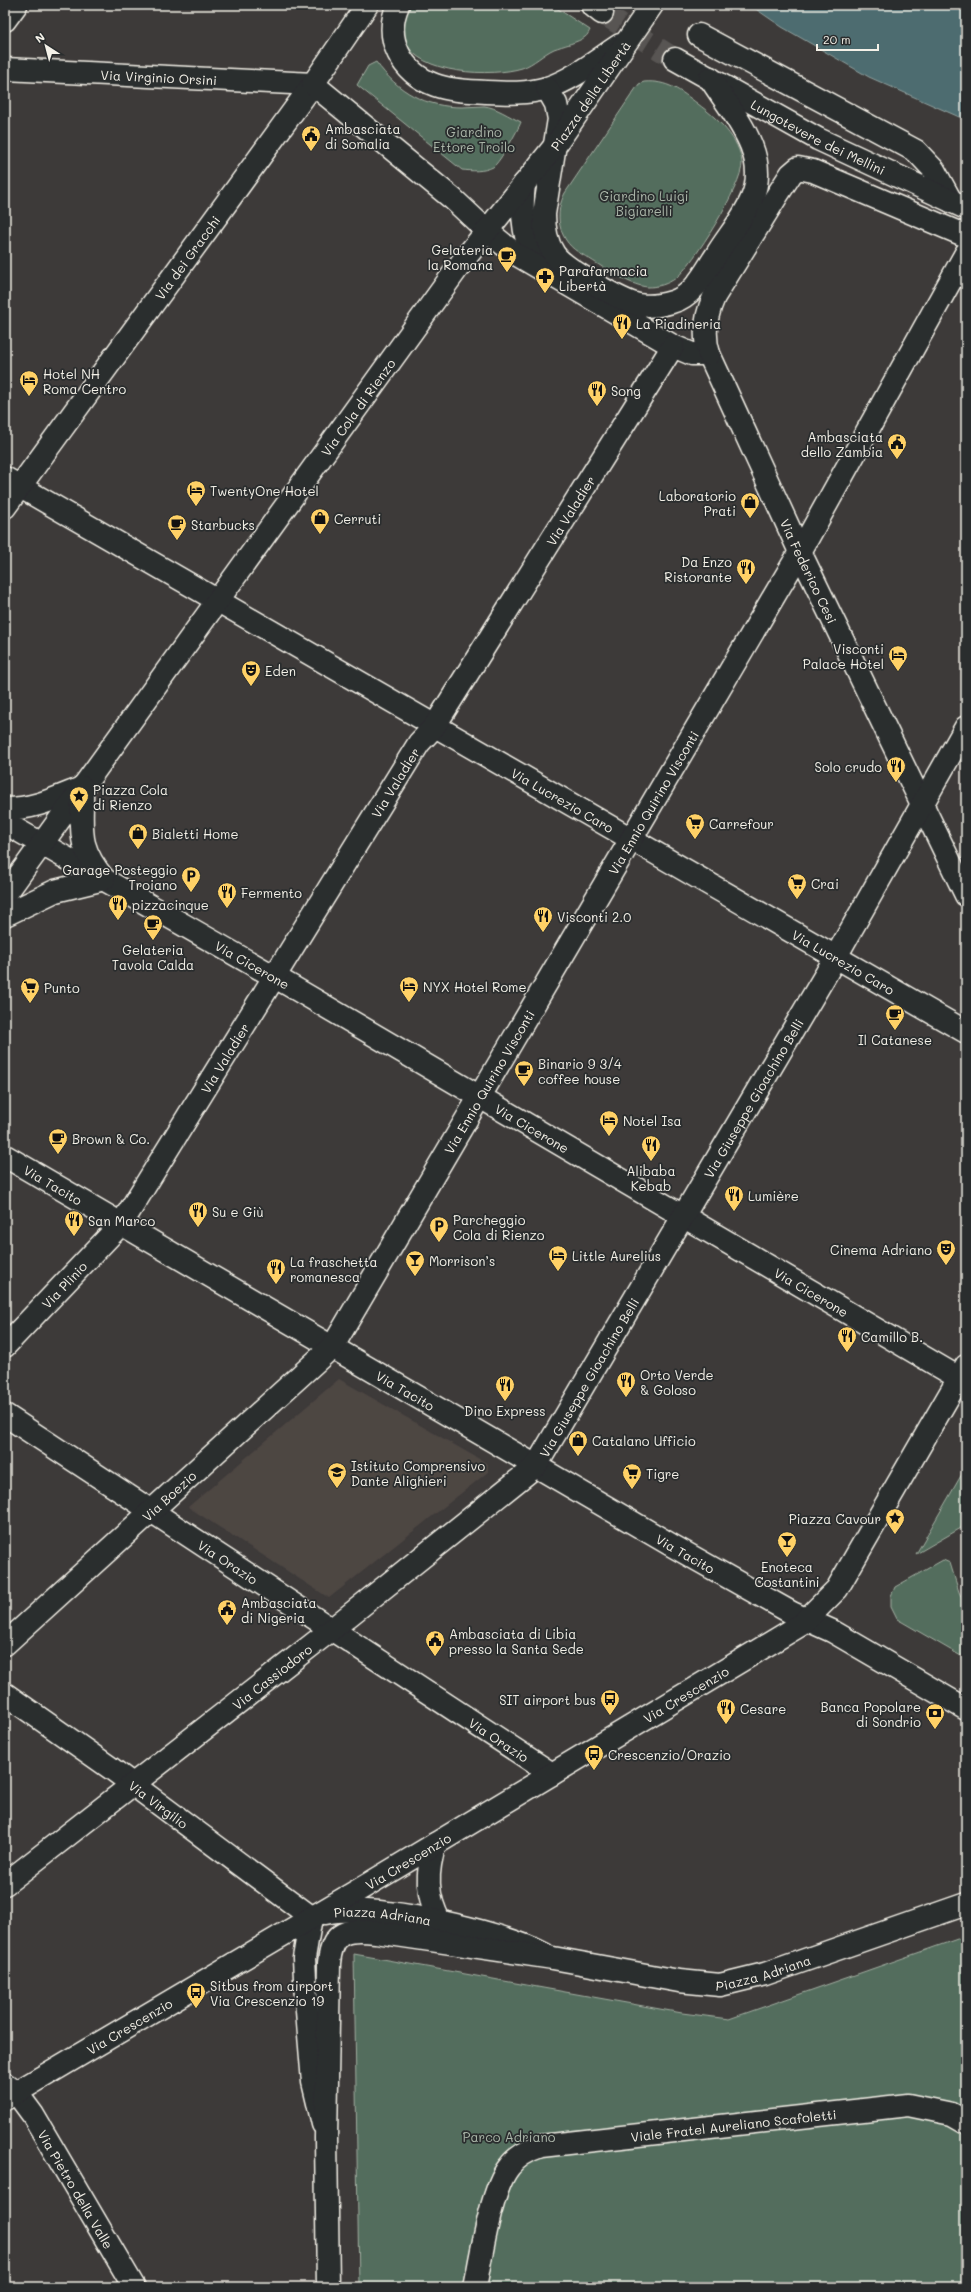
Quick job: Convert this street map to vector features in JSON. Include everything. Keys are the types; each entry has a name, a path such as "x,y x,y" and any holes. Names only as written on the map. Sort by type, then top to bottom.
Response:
{"street":[{"path":"5,20 16,5"},
{"name":"Via dei Gracchi","path":"5,507 12,482 313,84 367,5"},
{"path":"398,5 393,22 395,49 406,66 426,81 446,88 506,93 524,92 546,88 578,73 629,38"},
{"name":"Piazza della Libertà","path":"486,230 557,143 650,6"},
{"path":"699,35 916,151 934,170 958,204"},
{"name":"Lungotevere dei Mellini","path":"675,59 818,139 958,204"},
{"name":"Via Virginio Orsini","path":"5,69 313,84"},
{"path":"546,88 558,112 557,143 545,204 544,224 547,240 554,255 561,262 585,278 637,305 656,306 679,300 690,291 703,275 749,205 756,183 756,161 752,145 710,78"},
{"path":"313,84 453,199 486,230 514,253 673,346 692,354 709,354"},
{"name":"Via Federico Cesi","path":"966,236 813,171 804,168 796,170 766,212 714,297 708,315 706,338 709,354 800,552 966,895"},
{"path":"524,184 524,222 530,248 539,265 550,275"},
{"name":"Via Cola di Rienzo","path":"223,592 486,230"},
{"name":"Via Ennio Quirino Visconti","path":"333,1346 800,552 966,253"},
{"name":"Via Valadier","path":"122,1223 419,743 434,727 673,346"},
{"path":"5,895 223,592 148,562 12,482"},
{"name":"Via Lucrezio Caro","path":"223,592 284,639 630,840 966,1032"},
{"name":"Via Giuseppe Gioachino Belli","path":"536,1466 836,957 909,831 922,802 966,727"},
{"path":"5,809 28,807 50,802 82,788"},
{"path":"82,788 81,822 83,844 89,860 104,879"},
{"path":"5,823 104,879"},
{"path":"5,915 55,891 104,879"},
{"name":"Via Cicerone","path":"104,879 684,1216 962,1372"},
{"name":"Via Tacito","path":"5,1156 765,1599 808,1619"},
{"name":"Via Plinio","path":"5,1346 122,1223"},
{"name":"Via Boezio","path":"5,1644 151,1513 333,1346"},
{"path":"962,1372 837,1590 808,1619 966,1708"},
{"name":"Via Orazio","path":"5,1415 151,1513 552,1774"},
{"name":"Via Cassiodoro","path":"5,1884 131,1784 331,1630 536,1466"},
{"name":"Via Crescenzio","path":"9,2092 435,1844 796,1629 808,1619"},
{"name":"Via Virgilio","path":"5,1694 131,1784 311,1917"},
{"path":"435,1844 429,1865 428,1883 432,1905 440,1922"},
{"name":"Piazza Adriana","path":"328,2287 326,2138 329,1963 333,1944 342,1933 358,1930 376,1932 553,1958 679,1981 720,1985 764,1974 966,1904"},
{"name":"Piazza Adriana","path":"326,2138 313,2082 306,1999 304,1958 311,1917 336,1911 353,1909 440,1922 514,1940 553,1958"},
{"name":"Via Pietro della Valle","path":"9,2092 33,2115 134,2287"},
{"name":"Viale Fratel Aureliano Scafoletti","path":"475,2287 497,2189 510,2166 524,2153 541,2146 908,2105 952,2114 966,2122"}],"shaded area":[{"name":"Istituto Comprensivo Dante Alighieri","path":"339,1379 488,1464 488,1472 329,1598 188,1507"}],"green space":[{"path":"407,5 552,5 590,30 582,39 554,49 522,68 493,72 458,71 440,67 425,61 413,52 405,41 403,32 403,23"},
{"name":"Giardino Ettore Troilo","path":"376,62 384,73 394,82 413,96 424,101 449,106 489,107 521,122 496,164 485,170 462,170 357,85 368,66"},
{"name":"Giardino Luigi Bigiarelli","path":"644,82 660,83 673,87 686,95 720,122 737,146 742,163 740,173 726,205 716,224 694,258 676,278 670,282 663,285 648,287 631,283 612,273 571,247 562,233 559,217 565,193 639,84"},
{"path":"966,1467 966,1515 961,1528 916,1554"},
{"path":"943,1560 950,1563 959,1592 966,1607 966,1650 961,1656 897,1619 891,1607 891,1596 895,1587"},
{"name":"Parco Adriano","path":"966,1936 966,2287 359,2287 354,1954 682,2013 729,2019"}],"water":[{"path":"750,5 966,5 966,120 869,77 782,27"}],"tunnel":[{"path":"602,13 675,59"}],"place":[{"name":"Ambasciata di Somalia","path":"311,152"},
{"name":"Gelateria la Romana","path":"507,273"},
{"name":"Parafarmacia Libertà","path":"545,294"},
{"name":"La Piadineria","path":"622,340"},
{"name":"Hotel NH Roma Centro","path":"29,397"},
{"name":"Song","path":"597,407"},
{"name":"Ambasciata dello Zambia","path":"897,460"},
{"name":"TwentyOne Hotel","path":"196,507"},
{"name":"Laboratorio Prati","path":"750,519"},
{"name":"Cerruti","path":"320,535"},
{"name":"Starbucks","path":"177,541"},
{"name":"Da Enzo Ristorante","path":"746,585"},
{"name":"Visconti Palace Hotel","path":"898,672"},
{"name":"Eden","path":"251,687"},
{"name":"Solo crudo","path":"896,783"},
{"name":"Piazza Cola di Rienzo","path":"79,813"},
{"name":"Carrefour","path":"695,840"},
{"name":"Bialetti Home","path":"138,850"},
{"name":"Garage Posteggio Troiano","path":"191,893"},
{"name":"Crai","path":"797,900"},
{"name":"Fermento","path":"227,909"},
{"name":"pizzacinque","path":"118,921"},
{"name":"Visconti 2.0","path":"543,933"},
{"name":"Gelateria Tavola Calda","path":"153,941"},
{"name":"NYX Hotel Rome","path":"409,1003"},
{"name":"Punto","path":"30,1004"},
{"name":"Il Catanese","path":"895,1031"},
{"name":"Binario 9 3/4 coffee house","path":"524,1087"},
{"name":"Notel Isa","path":"609,1137"},
{"name":"Brown & Co.","path":"58,1155"},
{"name":"Alibaba Kebab","path":"651,1162"},
{"name":"Lumière","path":"734,1212"},
{"name":"Su e Giù","path":"198,1228"},
{"name":"San Marco","path":"74,1237"},
{"name":"Parcheggio Cola di Rienzo","path":"439,1243"},
{"name":"Cinema Adriano","path":"946,1266"},
{"name":"Little Aurelius","path":"558,1272"},
{"name":"Morrison’s","path":"415,1277"},
{"name":"La fraschetta romanesca","path":"276,1285"},
{"name":"Camillo B.","path":"847,1353"},
{"name":"Orto Verde & Goloso","path":"626,1398"},
{"name":"Dino Express","path":"505,1402"},
{"name":"Catalano Ufficio","path":"578,1457"},
{"name":"Istituto Comprensivo Dante Alighieri","path":"337,1489"},
{"name":"Tigre","path":"632,1490"},
{"name":"Piazza Cavour","path":"895,1535"},
{"name":"Enoteca Costantini","path":"787,1558"},
{"name":"Ambasciata di Nigeria","path":"227,1626"},
{"name":"Ambasciata di Libia presso la Santa Sede","path":"435,1657"},
{"name":"SIT airport bus","path":"610,1716"},
{"name":"Cesare","path":"726,1725"},
{"name":"Banca Popolare di Sondrio","path":"935,1730"},
{"name":"Crescenzio/Orazio","path":"594,1771"},
{"name":"Sitbus from airport Via Crescenzio 19","path":"196,2009"}]}
